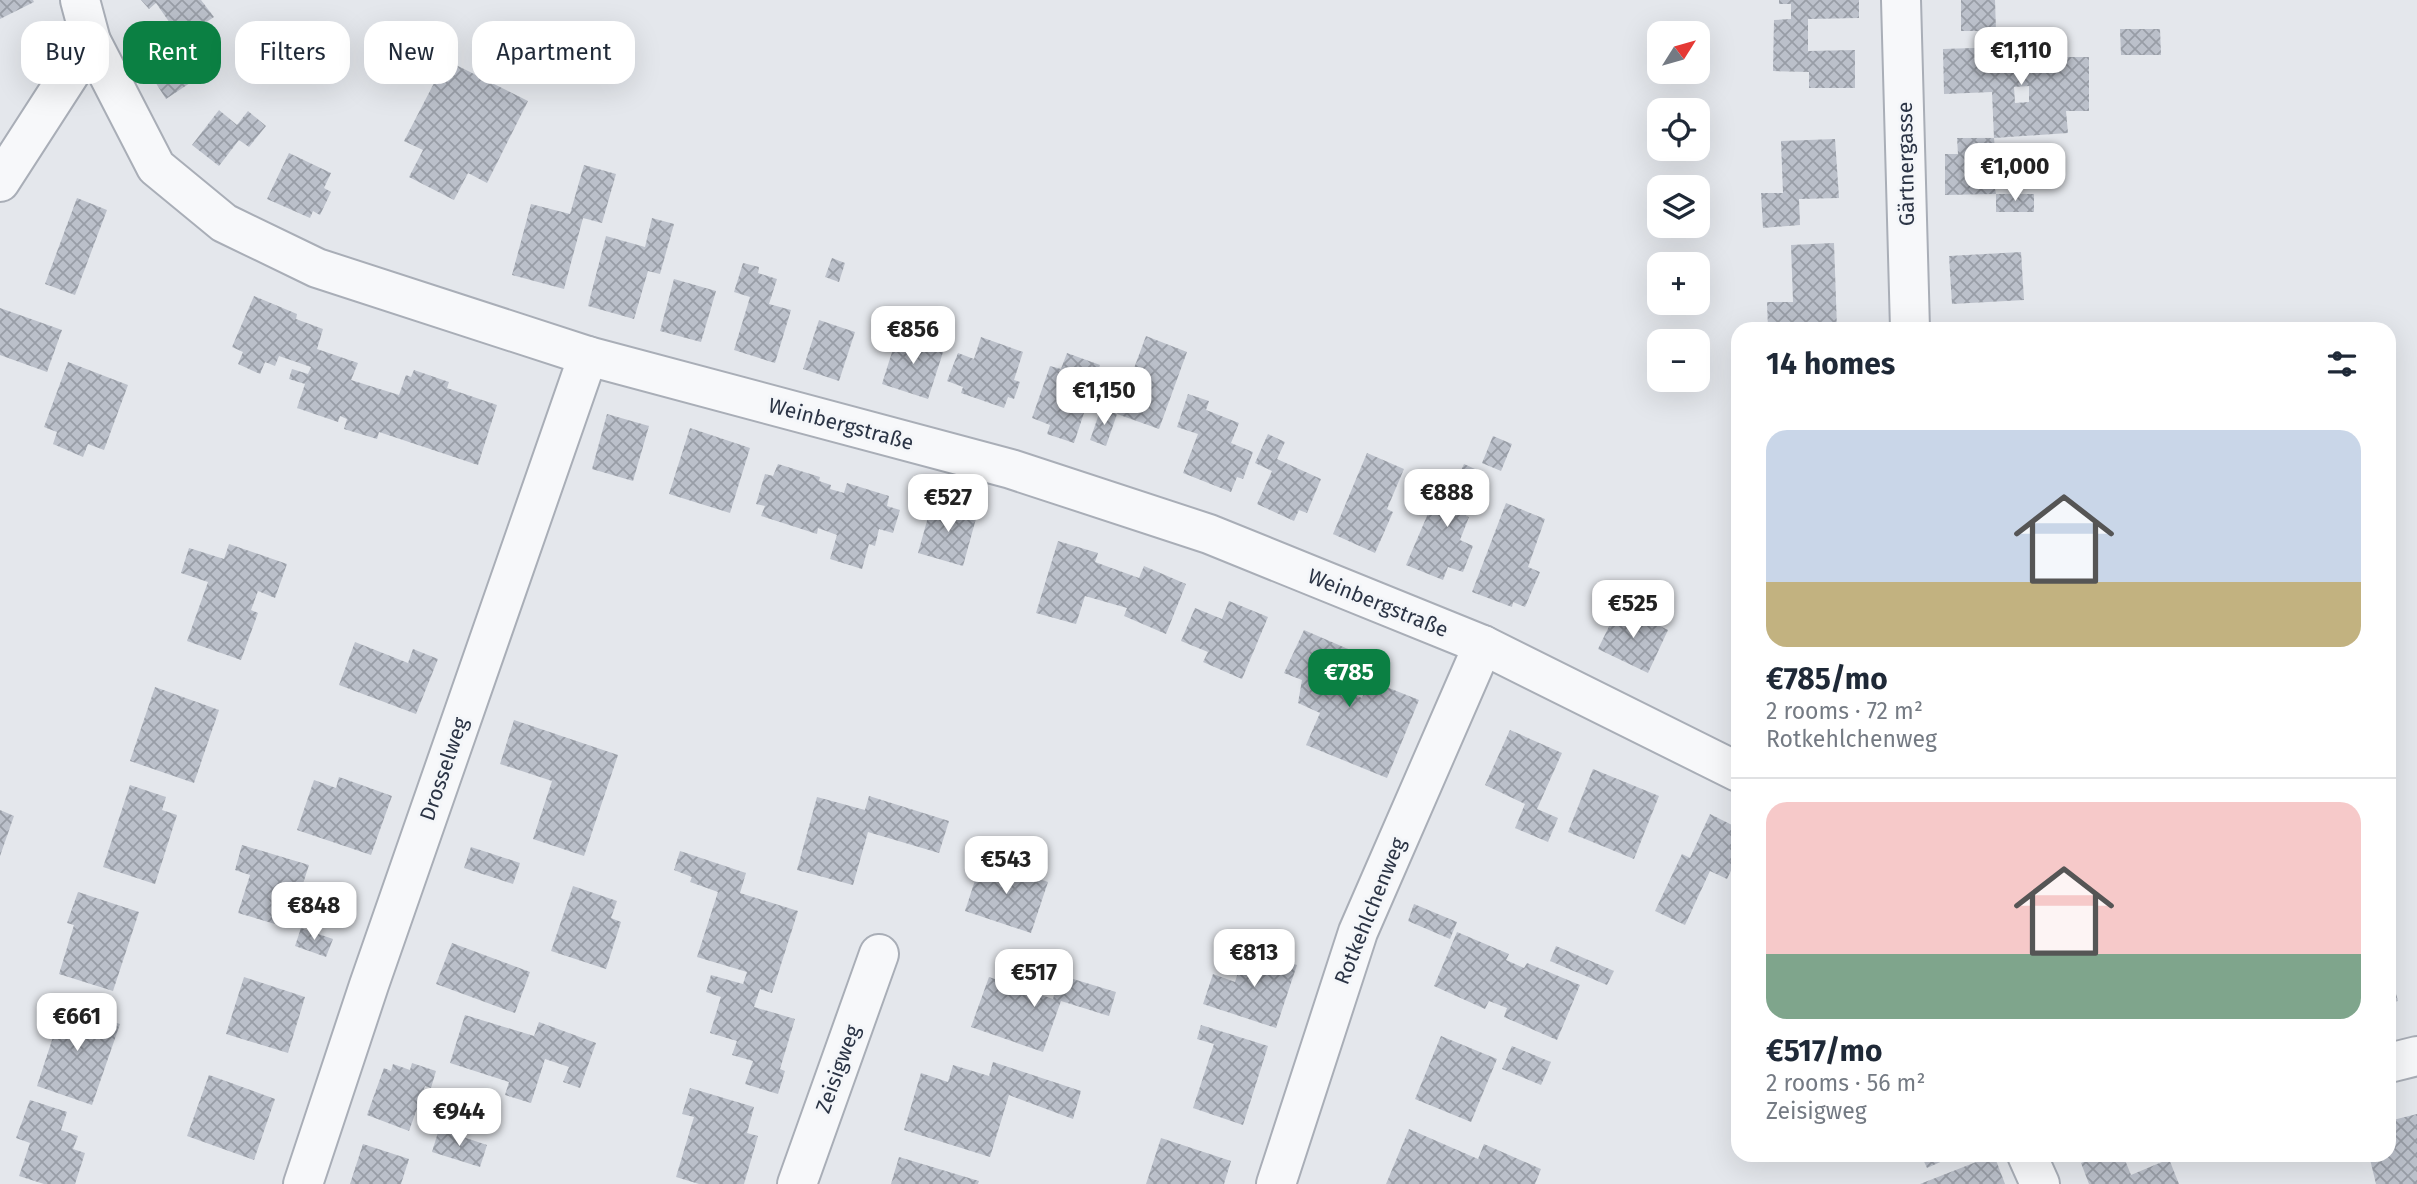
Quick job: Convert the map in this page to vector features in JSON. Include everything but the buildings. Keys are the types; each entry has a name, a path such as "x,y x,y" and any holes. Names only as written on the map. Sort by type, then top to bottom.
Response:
{"street":[{"name":"Weinbergstraße","path":"80,0 86,21"},
{"name":"Gärtnergasse","path":"1901,0 1910,322"},
{"name":"Weinbergstraße","path":"109,76 156,167 224,223 317,268 588,356 1024,473 1209,534 1483,645 1731,769"},
{"path":"0,182 63,84"},
{"name":"Drosselweg","path":"303,1184 369,985 588,356"},
{"name":"Rotkehlchenweg","path":"1276,1184 1358,932 1483,645"},
{"name":"Zeisigweg","path":"797,1184 879,954"},
{"path":"2396,1061 2417,1056"},
{"path":"2030,1162 2040,1184"}]}
